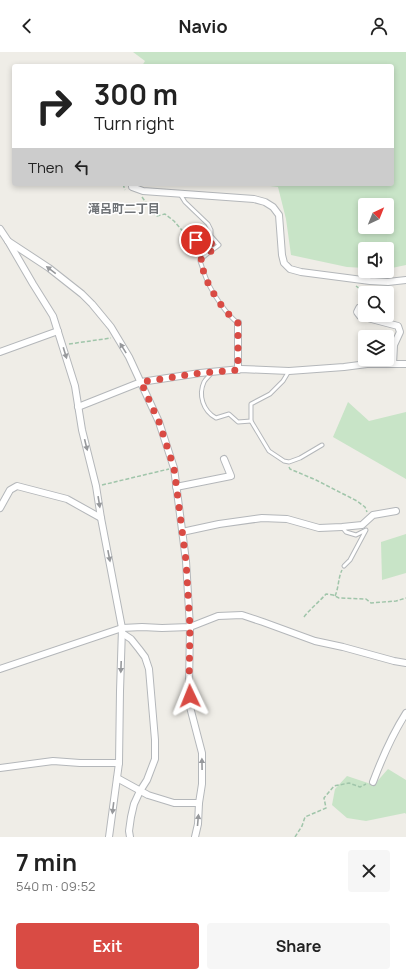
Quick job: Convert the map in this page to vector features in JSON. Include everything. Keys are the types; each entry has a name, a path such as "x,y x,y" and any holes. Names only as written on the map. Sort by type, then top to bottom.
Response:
{"street":[{"path":"132,186 143,191 254,199 265,202 273,207 279,215 282,255 284,263 290,269 370,281 388,282 406,280"},
{"path":"0,229 53,316 75,386 82,430 96,486 122,631 118,763 110,837"},
{"path":"8,241 49,268 82,294 111,327 129,356 159,422 174,468 186,561 190,627 190,707 202,753 202,784 198,824 194,837"},
{"path":"383,322 398,326 400,332 394,345"},
{"path":"238,323 238,370"},
{"path":"0,352 58,331"},
{"path":"394,364 406,364"},
{"path":"78,407 141,382 200,373 238,370 289,371 358,365"},
{"path":"176,487 231,476 224,459"},
{"path":"0,508 10,490 17,486 67,499 101,518"},
{"path":"182,532 219,524 262,518 287,519 319,528 342,527 362,525 373,515 396,511"},
{"path":"0,669 122,631 142,627 190,627 218,616 242,615 315,641 344,647 394,661 406,662"},
{"path":"122,631 131,639 145,658 149,669 155,740 155,759 147,780 134,804 129,831 130,837"},
{"path":"373,782 387,747 406,713"},
{"path":"0,768 53,761 118,763"},
{"path":"116,778 148,795 174,803 199,803"}],"lane":[{"path":"180,194 185,202 208,224 211,230 211,236 219,245 203,256 200,261 208,284 229,316 238,323"},
{"path":"289,371 283,381 270,394 251,404 251,421 269,451 286,462 300,458 322,445"},
{"path":"213,372 205,380 202,396 204,406 212,416 216,418 229,414 238,422 251,421"},
{"path":"342,527 346,532 356,535 366,530 350,560 344,566"}],"path":[{"path":"124,186 128,193"},
{"path":"141,195 154,214 157,216 165,214 174,221 186,235 196,240 203,239 211,243 216,248"},
{"path":"347,278 358,287"},
{"path":"62,345 117,337"},
{"path":"286,462 290,469 358,501 365,507 370,517"},
{"path":"96,486 174,468"},
{"path":"335,596 344,566"},
{"path":"304,617 326,594 339,598 366,599 371,604 396,601 406,598"},
{"path":"295,837 302,826 305,817 326,808 324,798 334,786 349,783 360,787 373,782"}],"green space":[{"path":"133,52 406,52 406,265 394,268 394,242 358,242 358,268 347,267 291,255 286,219 278,187 270,186 394,186 394,64 143,64 145,61"},
{"path":"348,402 369,421 406,412 406,479 333,437"},
{"path":"406,534 406,573 382,580 381,542"},
{"path":"388,769 406,780 406,814 366,821 347,818 332,805 335,789 347,776 374,785"}],"district":[{"name":"滝呂町二丁目","path":"124,209"}],"route":[{"path":"190,696 190,627 186,561 174,468 159,422 141,382 200,373 238,370 238,323 229,316 208,284 200,261 203,256 216,248 211,243 203,239 196,240"}]}
